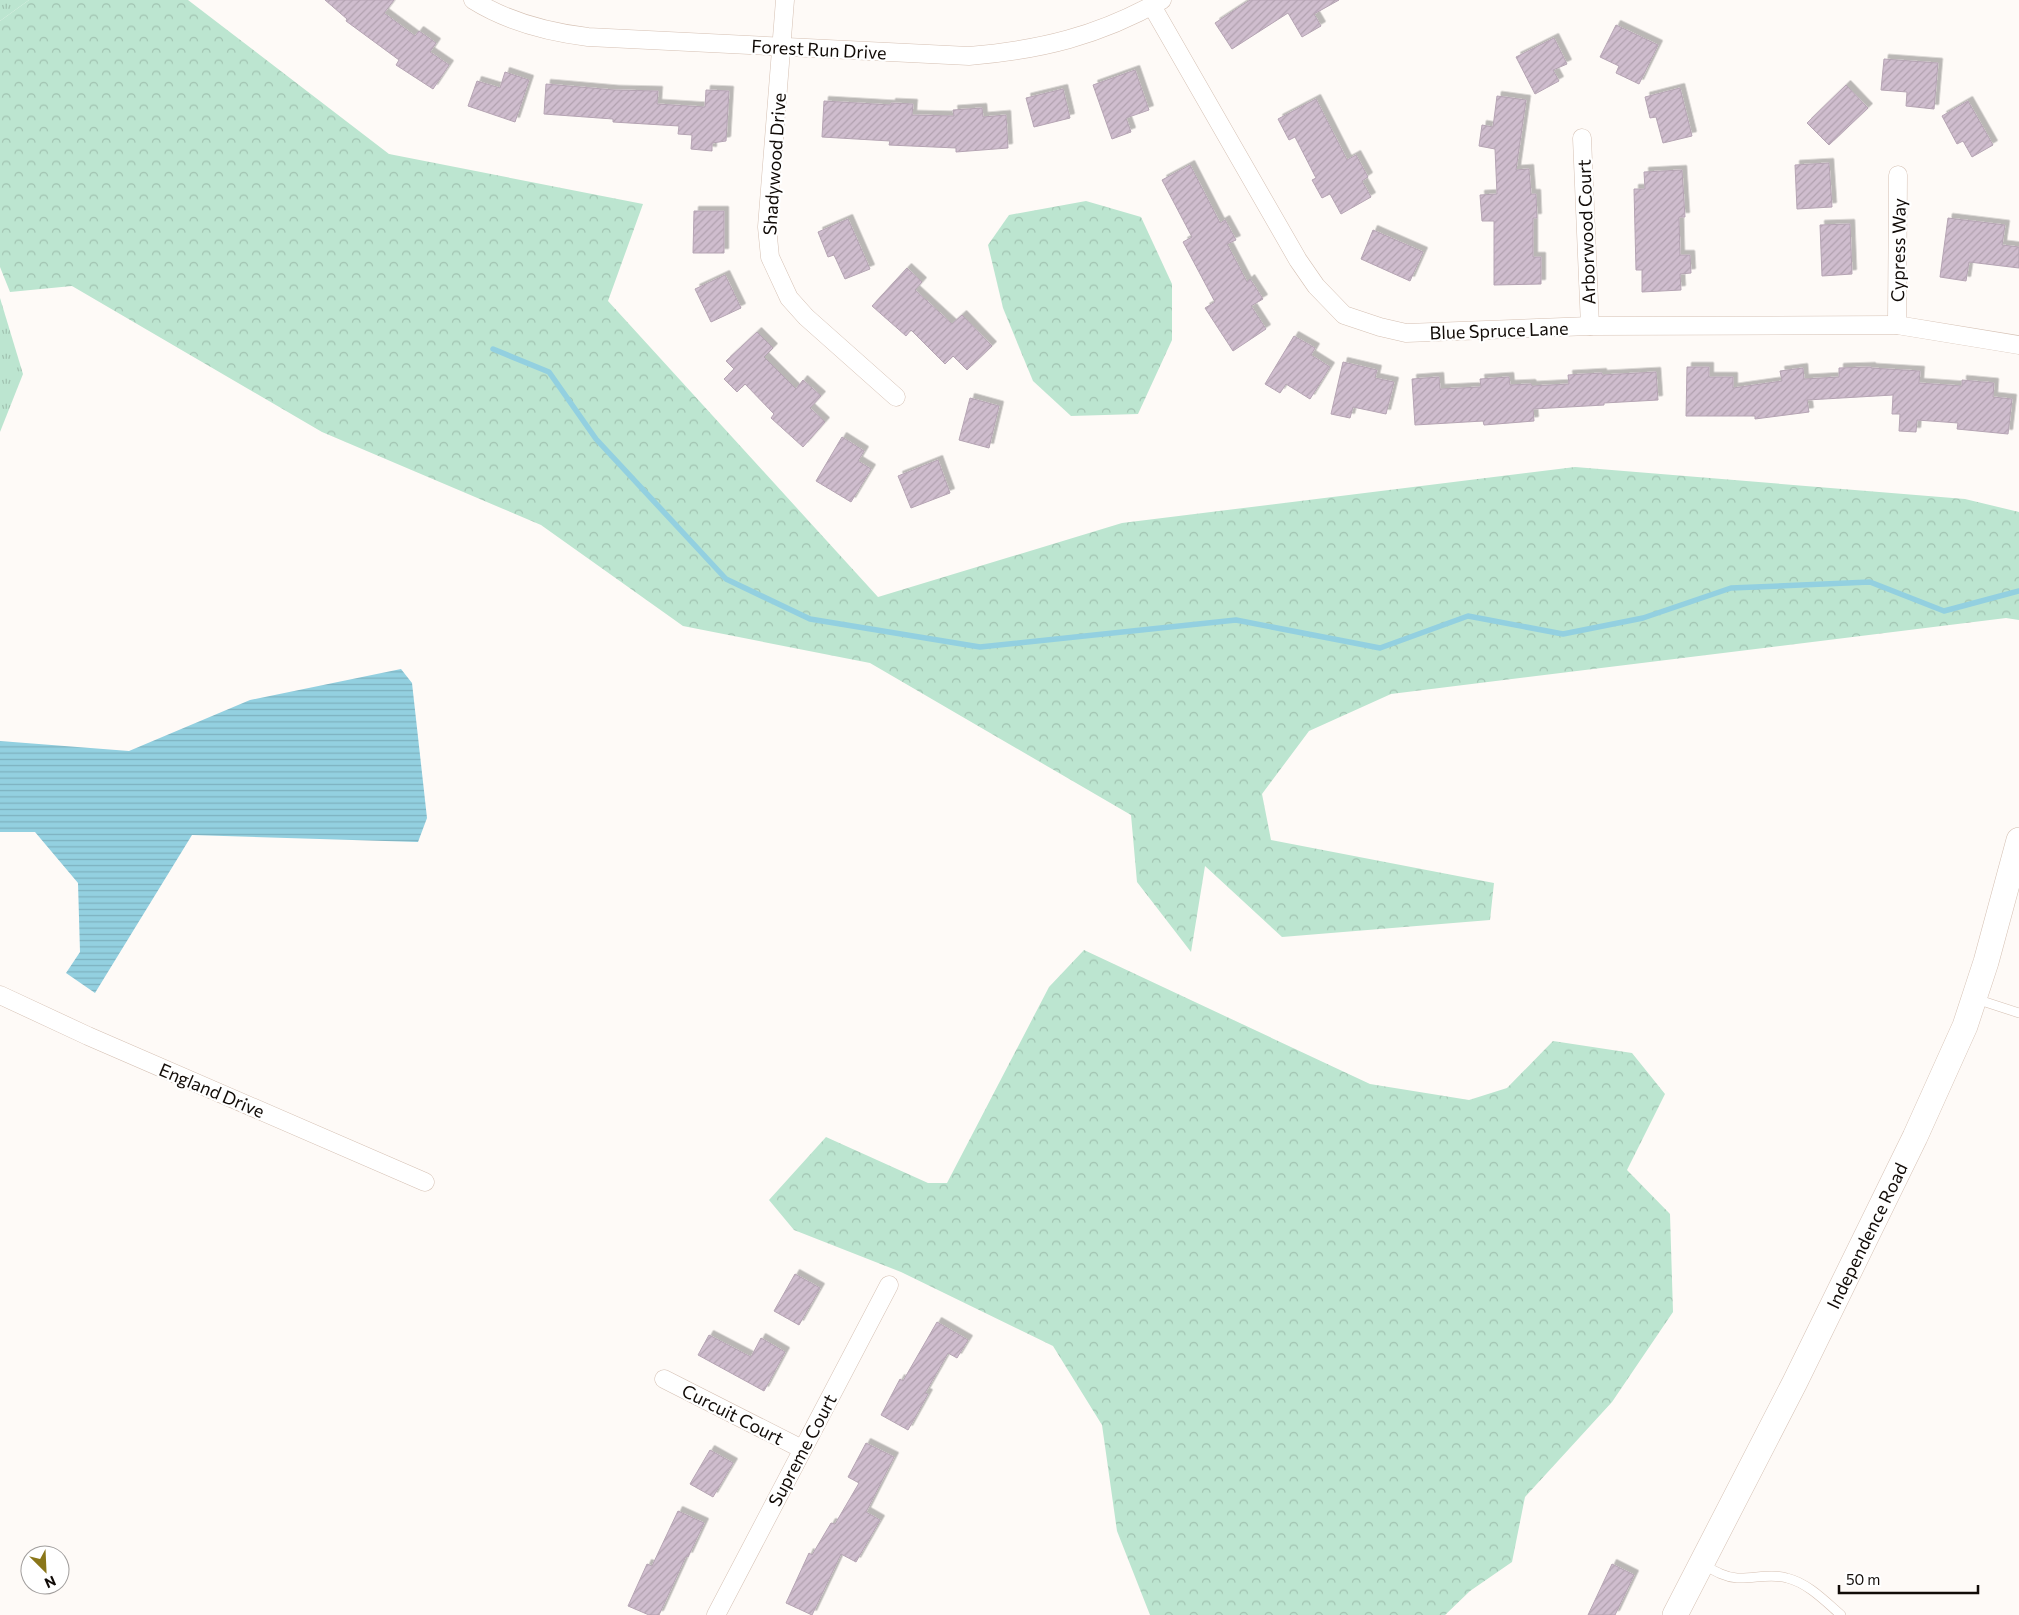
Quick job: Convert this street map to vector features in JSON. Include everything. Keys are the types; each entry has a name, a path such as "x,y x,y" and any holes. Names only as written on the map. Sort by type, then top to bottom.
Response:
{"street":[{"name":"Forest Run Drive","path":"472,0 521,24 559,33 588,37 939,56 1007,53 1056,44 1080,37 1157,3"},
{"name":"Shadywood Drive","path":"785,0 767,227 770,257 789,298 806,317 896,397"},
{"name":"Blue Spruce Lane","path":"1157,3 1298,260 1316,286 1344,314 1380,327 1406,333 1590,326 1897,324 2019,344"},
{"name":"Arborwood Court","path":"1582,138 1590,326"},
{"name":"Cypress Way","path":"1897,324 1898,175"},
{"name":"Independence Road","path":"1675,1615 1795,1382 1910,1145 1964,1026 1986,962 2019,840"},
{"name":"England Drive","path":"0,995 88,1036 425,1182"},
{"name":"Supreme Court","path":"716,1615 889,1285"},
{"name":"Curcuit Court","path":"664,1380 802,1449"}],"lane":[{"path":"1974,998 2019,1012"},
{"path":"1701,1564 1725,1576 1775,1575 1790,1578 1805,1586 1841,1615"}],"green space":[{"path":"0,0 29,0 0,21"},
{"path":"29,0 188,0 389,154 643,204 608,301 878,597 1122,523 1575,467 1965,499 2019,512 2019,620 2006,618 1391,694 1309,731 1262,794 1271,840 1494,883 1490,920 1282,937 1205,866 1191,952 1137,882 1131,815 870,663 683,626 541,525 322,432 72,286 10,292 0,267 0,21"},
{"path":"1086,201 1141,217 1172,284 1172,340 1138,414 1071,416 1033,381 1003,308 988,245 1009,215"},
{"path":"0,298 23,374 0,432"},
{"path":"1084,950 1370,1084 1469,1100 1507,1088 1553,1041 1632,1053 1665,1094 1627,1170 1670,1214 1673,1312 1612,1402 1525,1497 1512,1562 1470,1591 1445,1615 1150,1615 1117,1531 1102,1425 1053,1346 901,1272 794,1230 769,1200 826,1137 928,1183 947,1183 1049,987"}],"water":[{"path":"401,669 412,683 427,818 418,842 192,835 95,993 66,973 80,952 78,883 35,832 0,832 0,741 129,751 250,700"}],"building":[{"path":"325,0 394,0 384,13 415,36 419,31 436,43 430,52 449,65 433,89 396,65 399,60 346,21 347,19"},
{"path":"1250,0 1339,0 1314,14 1321,26 1302,37 1288,13 1232,49 1215,23"},
{"path":"1616,25 1658,45 1639,84 1616,73 1619,66 1600,57"},
{"path":"1554,38 1567,64 1553,70 1559,81 1535,94 1516,57"},
{"path":"1884,59 1938,63 1934,109 1906,106 1907,92 1881,90"},
{"path":"1135,70 1149,110 1126,118 1131,132 1112,139 1093,85"},
{"path":"505,72 529,80 515,122 468,106 477,81 500,88"},
{"path":"546,84 614,90 658,91 657,104 705,107 706,90 729,91 726,141 712,143 712,151 691,149 692,135 678,134 679,126 613,122 613,119 544,114"},
{"path":"1846,85 1868,108 1829,145 1807,123"},
{"path":"1680,88 1692,136 1663,143 1656,117 1650,118 1645,97"},
{"path":"1063,89 1070,118 1034,127 1026,98"},
{"path":"1497,96 1526,100 1516,170 1529,169 1531,194 1536,194 1537,218 1533,218 1533,257 1541,257 1541,284 1494,285 1494,221 1482,221 1480,195 1497,194 1495,149 1479,146 1482,125 1493,127"},
{"path":"1316,99 1347,160 1356,155 1368,177 1362,181 1371,197 1341,214 1330,194 1322,198 1312,180 1316,178 1295,137 1289,140 1278,119"},
{"path":"824,101 891,105 891,103 913,104 912,115 954,116 953,110 982,108 983,117 1006,115 1008,148 956,152 956,148 889,145 890,141 822,137"},
{"path":"1968,101 1993,145 1972,157 1963,141 1957,144 1942,116"},
{"path":"1829,163 1832,207 1797,209 1795,165"},
{"path":"1190,165 1220,223 1225,220 1236,240 1227,244 1247,282 1250,279 1263,299 1251,306 1266,329 1233,351 1205,308 1215,302 1183,242 1192,237 1162,180"},
{"path":"1682,170 1685,217 1679,217 1680,255 1690,255 1691,273 1680,274 1681,290 1642,292 1642,270 1636,270 1634,189 1645,189 1644,172"},
{"path":"694,211 724,211 724,253 693,253"},
{"path":"1948,218 2005,225 2002,245 2019,247 2019,268 1969,262 1966,281 1940,277"},
{"path":"848,219 870,269 845,279 834,255 828,257 818,232"},
{"path":"1850,224 1852,274 1822,276 1820,225"},
{"path":"1373,230 1423,252 1410,281 1361,259"},
{"path":"907,268 922,282 915,290 952,324 962,315 992,346 967,370 953,356 945,364 911,330 906,336 872,306"},
{"path":"725,275 741,308 711,322 695,289"},
{"path":"757,332 773,348 764,357 796,389 803,380 821,396 810,408 825,422 803,447 771,418 774,414 745,384 737,392 724,379 734,369 726,361"},
{"path":"1294,336 1315,348 1311,355 1330,367 1310,399 1286,384 1280,393 1265,384"},
{"path":"1343,362 1377,370 1375,378 1394,382 1386,414 1353,407 1350,418 1331,414"},
{"path":"1687,367 1709,367 1709,377 1733,377 1733,388 1782,381 1780,371 1803,368 1804,379 1839,377 1839,368 1871,367 1920,371 1919,383 1962,386 1962,380 1994,383 1993,397 2012,399 2008,434 1957,429 1958,423 1917,420 1916,432 1899,431 1900,414 1892,414 1893,395 1807,400 1809,412 1755,419 1755,416 1686,416"},
{"path":"1656,372 1658,400 1533,409 1534,421 1484,425 1483,421 1415,425 1412,379 1439,377 1440,389 1481,387 1480,379 1509,377 1510,385 1531,384 1532,386 1569,384 1568,375"},
{"path":"970,398 999,406 989,448 959,440"},
{"path":"842,437 864,451 858,461 871,469 851,502 816,481"},
{"path":"938,460 950,493 911,508 898,476"},
{"path":"795,1274 820,1288 799,1325 774,1311"},
{"path":"937,1322 968,1340 957,1358 948,1353 925,1393 928,1394 908,1430 881,1415 900,1379 903,1381"},
{"path":"709,1335 751,1357 761,1338 785,1352 764,1391 698,1355"},
{"path":"866,1443 894,1457 866,1512 880,1520 856,1562 841,1554 812,1615 786,1603 809,1553 812,1555 831,1523 835,1524 859,1483 848,1477"},
{"path":"710,1450 733,1463 713,1497 690,1484"},
{"path":"678,1511 704,1523 688,1557 686,1556 659,1615 649,1615 628,1606 647,1564 652,1566"},
{"path":"1612,1564 1634,1575 1615,1615 1588,1615"}],"waterway":[{"path":"493,349 549,372 596,439 726,579 810,619 980,647 1236,620 1380,648 1468,616 1563,634 1643,618 1731,588 1870,582 1944,611 2019,591"}]}
